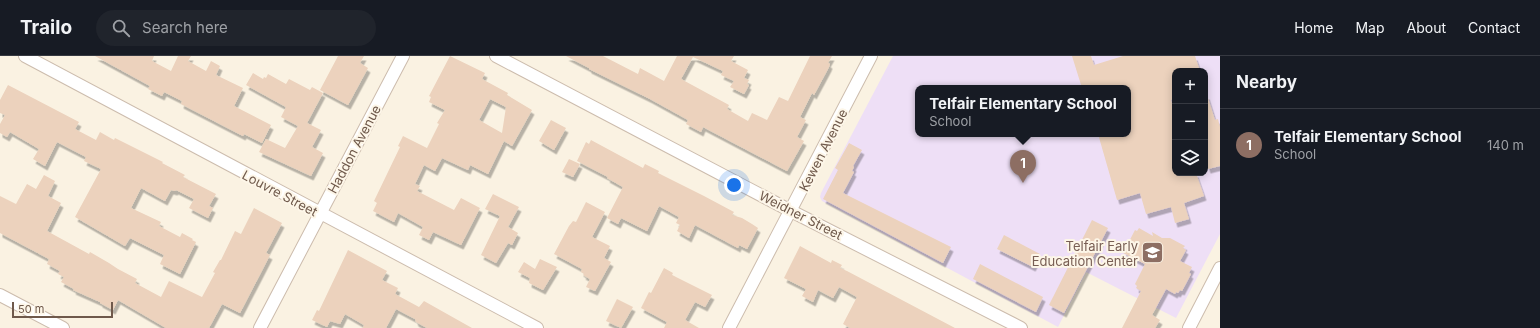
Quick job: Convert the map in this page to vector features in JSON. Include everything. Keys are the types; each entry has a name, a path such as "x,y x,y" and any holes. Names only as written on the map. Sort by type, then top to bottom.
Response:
{"street":[{"name":"Louvre Street","path":"25,56 537,328"},
{"name":"Haddon Avenue","path":"260,328 403,56"},
{"name":"Weidner Street","path":"496,56 1021,328"},
{"name":"Kewen Avenue","path":"730,328 871,56"},
{"path":"1194,326 1220,268"},
{"path":"0,295 63,328"}],"shaded area":[{"path":"893,56 1220,56 1220,234 1176,318 1086,272 1058,327 822,201 820,197 821,193"}],"building":[{"path":"95,56 154,56 152,61 171,71 178,56 191,56 188,61 206,71 211,61 220,66 216,75 243,88 234,106 271,125 262,143 244,134 243,136 181,104 182,101 164,92 162,96 148,89 150,86"},
{"path":"338,56 364,56 360,63 368,68 348,105 320,90"},
{"path":"450,56 485,73 482,79 508,93 507,95 532,110 512,146 504,141 488,174 470,165 468,170 442,158 435,171 424,165 415,184 420,186 417,191 454,210 461,198 480,208 461,245 433,232 429,240 419,235 423,227 398,213 394,222 373,211 377,203 374,201 400,147 398,146 403,136 427,148 439,124 437,123 445,110 429,102 431,97 429,96","holes":["490,99 506,107 502,133 479,120"]},
{"path":"566,56 603,56 638,74 640,68 664,81 677,56 734,56 731,61 748,70 744,78 749,80 747,84 749,85 744,94 730,87 734,81 721,75 723,71 693,57 681,79 729,105 727,109 748,121 752,113 767,120 779,97 788,101 810,56 832,56 828,63 830,64 829,67 814,95 812,93 800,117 806,120 797,137 804,141 787,171 703,127 701,132 686,124 688,120"},
{"path":"1072,56 1091,56 1094,65 1123,56 1195,56 1199,68 1172,68 1172,176 1197,176 1204,196 1184,203 1189,219 1175,223 1171,207 1146,214 1140,193 1117,200 1099,137 1131,137 1131,85 1081,85"},
{"path":"253,73 263,79 264,77 266,78 268,74 286,84 289,79 310,90 312,87 323,93 307,123 321,130 312,147 323,153 311,176 259,152 266,139 285,148 298,126 281,117 286,107 246,85"},
{"path":"8,85 79,122 75,129 96,140 100,132 114,140 115,138 163,162 162,163 185,175 183,177 216,194 209,206 213,208 208,218 189,208 194,199 176,190 171,190 165,201 141,188 131,208 161,222 159,226 180,237 182,233 196,242 180,274 160,264 164,255 130,238 125,246 75,217 101,169 84,161 86,157 57,142 45,166 33,159 39,149 10,132 7,137 0,133 0,124 5,115 0,113 0,100"},
{"path":"1208,98 1215,120 1218,119 1220,127 1220,166 1208,169"},
{"path":"551,120 566,128 554,150 539,141"},
{"path":"591,140 643,168 645,164 659,171 658,173 734,212 732,215 742,218 758,228 747,249 739,245 738,248 695,225 689,238 677,231 680,225 676,223 679,217 659,206 647,231 621,218 618,224 607,218 623,187 607,178 608,177 577,161 586,142 589,144"},
{"path":"849,143 862,150 853,166 852,171 854,172 843,193 951,247 943,263 823,199 838,170 835,168"},
{"path":"569,159 580,164 573,177 562,172"},
{"path":"44,175 55,181 48,196 61,203 47,231 89,254 90,252 137,279 135,283 161,297 169,281 202,297 215,273 213,272 221,260 235,231 241,234 254,208 282,223 266,253 270,255 240,313 222,304 209,328 166,328 118,300 113,310 100,302 73,290 74,289 61,282 64,277 58,274 60,271 47,264 49,259 0,233 0,196 16,204 27,184 36,189"},
{"path":"493,194 519,207 508,227 518,233 512,245 508,243 496,263 481,255 500,216 485,209"},
{"path":"586,202 605,212 592,237 610,246 604,258 611,262 595,291 586,287 590,279 583,275 584,274 581,272 582,269 554,254 569,226 573,221 576,222"},
{"path":"1092,220 1108,228 1064,313 1049,305"},
{"path":"1139,228 1153,236 1152,232 1162,238 1170,238 1185,246 1183,248 1186,250 1180,261 1192,267 1189,273 1191,274 1182,291 1180,290 1175,294 1166,289 1152,315 1160,320 1155,328 1122,328 1141,291 1136,288 1137,286 1135,284 1145,264 1123,253 1135,230 1137,231"},
{"path":"1004,235 1040,254 1033,267 997,249"},
{"path":"800,246 831,263 832,260 842,265 840,268 955,328 850,328 843,324 857,297 839,287 833,298 818,290 813,302 802,296 806,289 784,278"},
{"path":"348,250 387,271 382,280 398,288 395,294 419,307 424,301 472,328 427,328 416,322 415,319 396,309 386,328 363,328 364,325 345,314 340,324 330,321 327,327 312,320 317,310 319,311"},
{"path":"540,259 557,267 543,290 529,283 530,278 518,272 524,262 535,269"},
{"path":"980,264 1043,297 1036,312 973,279"},
{"path":"664,268 673,273 672,275 712,295 705,307 695,302 685,320 699,328 664,328 667,322 641,308"},
{"path":"617,299 633,307 621,328 606,321"}],"place":[{"name":"Telfair Elementary School","path":"1023,183"},
{"name":"Telfair Early Education Center","path":"1153,253"}]}
